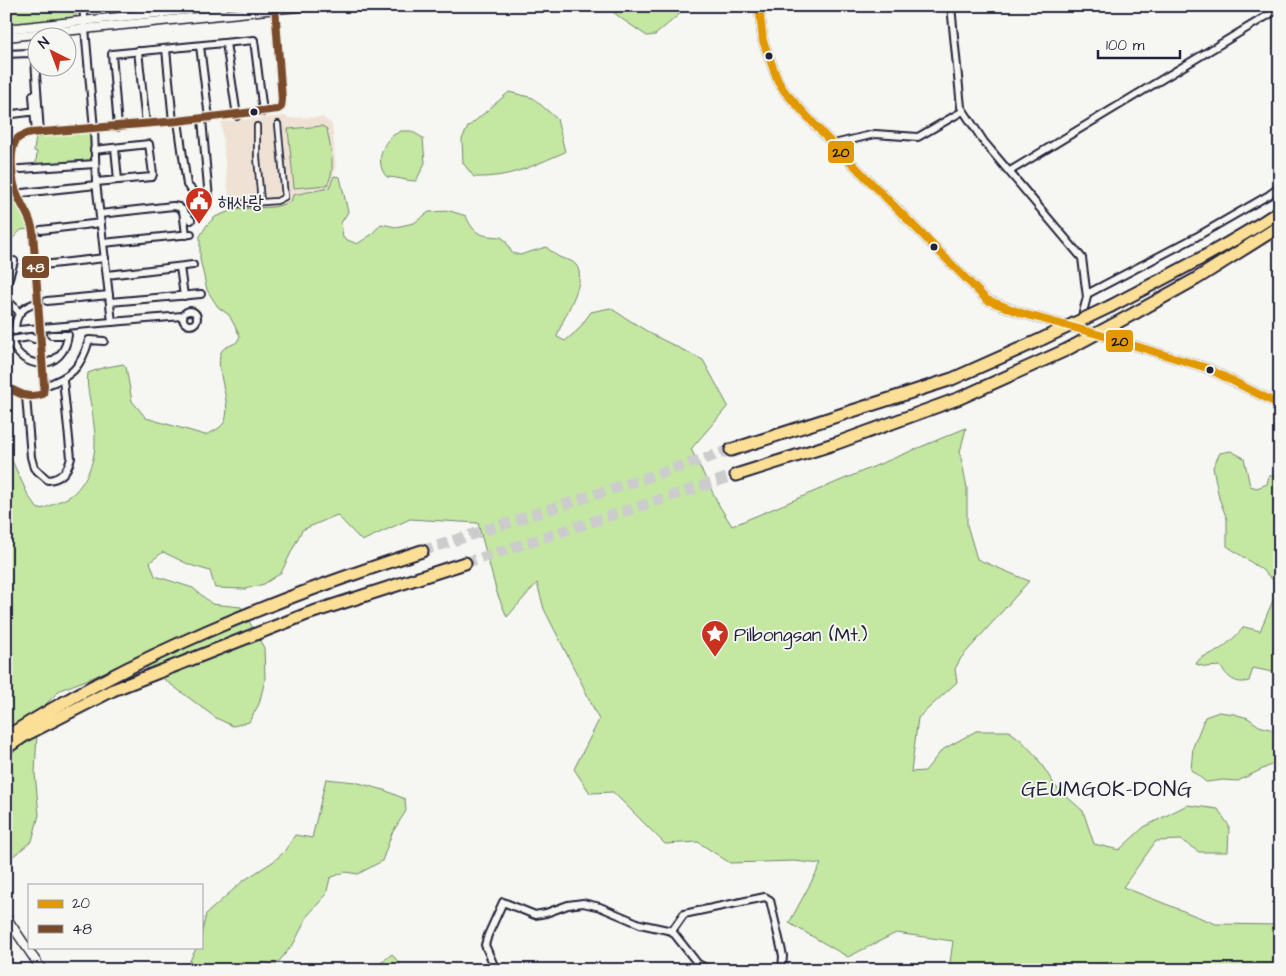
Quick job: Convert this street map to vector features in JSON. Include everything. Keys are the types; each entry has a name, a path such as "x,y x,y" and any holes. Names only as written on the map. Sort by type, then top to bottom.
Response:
{"highway":[{"path":"731,450 952,379 1111,306 1187,266 1280,211"},
{"path":"736,475 837,443 960,398 1066,350 1196,279 1280,226"},
{"path":"6,737 96,685 181,643 297,594 422,551"},
{"path":"6,748 27,734 67,713 131,683 307,614 465,563"}],"street":[{"path":"84,6 94,129 96,183 112,322"},
{"path":"6,37 224,6"},
{"path":"6,29 85,25 307,6"},
{"path":"759,6 763,41 778,81 800,109 987,300 1024,314 1079,328 1199,365 1280,405"},
{"path":"951,6 963,111 984,142 1082,258 1086,294 1079,328"},
{"path":"6,386 26,396 35,396 43,394 44,386 32,226 27,211 18,197 9,170 16,140 21,136 38,133 175,122 278,110 282,104 275,8"},
{"path":"1010,171 1280,8"},
{"path":"118,127 112,54 138,51 254,40 263,112"},
{"path":"226,43 237,116"},
{"path":"166,49 175,122 187,185 206,204 209,199 200,46"},
{"path":"138,51 146,124"},
{"path":"6,54 31,53 33,56 38,133"},
{"path":"834,144 875,134 918,137 963,111"},
{"path":"6,112 13,114 36,112"},
{"path":"232,200 236,204 277,201 284,197 278,124"},
{"path":"257,126 256,156 261,202"},
{"path":"22,193 153,176 150,146 147,144 94,150"},
{"path":"115,148 118,180"},
{"path":"9,170 95,164"},
{"path":"1086,294 1196,237 1280,187"},
{"path":"100,214 173,206 180,207 191,220"},
{"path":"103,243 189,234 183,210"},
{"path":"41,230 101,224"},
{"path":"43,265 105,258"},
{"path":"6,288 14,261"},
{"path":"107,275 193,265"},
{"path":"180,267 184,296"},
{"path":"47,301 201,294"},
{"path":"6,299 19,312"},
{"path":"15,330 15,323 19,312 33,304"},
{"path":"6,331 182,316"},
{"path":"34,339 30,337 11,340 14,349 20,356 34,364 42,364 58,356 67,343 68,335 51,335"},
{"path":"44,386 63,380 80,363 86,352 89,340 104,341"},
{"path":"26,396 31,457 34,468 48,480 54,480 68,469 71,458 63,380"},
{"path":"672,931 684,914 765,897 770,900 783,956 782,970"},
{"path":"496,970 486,945 488,935 503,902 535,915 568,905 583,903 600,907 640,924 672,931 698,964 710,970"},
{"path":"6,917 42,970"}],"shaded area":[{"path":"285,116 289,118 322,117 332,124 336,168 329,188 293,195 291,202 288,204 230,211 221,122"}],"green space":[{"path":"6,6 78,6 74,19 6,26"},
{"path":"611,6 689,6 655,35 647,36 613,12"},
{"path":"509,92 533,98 557,119 565,152 510,173 474,177 463,163 462,139 468,127"},
{"path":"322,126 327,129 331,151 332,172 327,185 294,188 288,129"},
{"path":"401,131 411,131 423,138 425,163 416,181 387,177 381,168 384,146 391,137"},
{"path":"91,132 92,161 37,167 37,152 34,151 36,136"},
{"path":"334,176 340,177 348,212 341,223 343,238 357,244 371,235 381,224 396,227 414,223 429,212 450,211 466,216 475,231 483,235 501,237 505,240 512,253 520,255 546,247 559,257 576,265 579,272 577,290 557,337 565,341 578,330 591,312 610,308 653,335 703,360 728,406 691,449 720,507 732,526 966,428 960,452 967,488 967,525 977,559 1029,581 961,658 955,669 957,682 918,718 911,772 925,771 942,750 976,731 1009,731 1021,740 1036,756 1056,787 1083,811 1094,844 1119,850 1144,827 1187,805 1218,809 1229,826 1228,852 1199,852 1181,840 1156,841 1123,887 1216,924 1280,925 1280,970 949,970 953,941 896,933 848,957 789,923 821,864 794,861 730,863 698,842 665,844 613,792 590,793 574,769 599,720 544,609 537,583 507,617 497,593 478,523 410,519 362,541 337,515 302,530 281,573 264,584 245,589 215,588 210,571 190,565 163,552 150,562 155,576 193,588 212,604 241,607 264,648 265,680 259,704 249,722 233,726 216,718 153,671 130,660 60,690 38,712 35,773 39,815 32,841 12,857 6,856 6,448 29,497 38,509 71,495 85,479 94,454 94,429 88,388 88,373 123,364 126,367 132,401 146,418 205,435 219,428 224,422 227,413 219,360 222,350 237,342 240,336 229,315 218,307 207,290 200,259 200,236 215,217 235,209 274,207 291,202 293,195 329,188"},
{"path":"10,189 24,213 30,229 21,230 6,245 6,193"},
{"path":"1231,451 1244,458 1250,486 1257,488 1267,484 1269,476 1280,476 1280,677 1277,673 1253,668 1249,681 1244,682 1232,679 1220,666 1206,667 1196,664 1203,657 1223,647 1244,627 1260,631 1274,598 1273,580 1261,569 1227,546 1227,519 1219,498 1213,467 1220,453"},
{"path":"1219,712 1248,718 1259,726 1280,732 1280,756 1273,764 1238,781 1206,782 1191,770 1193,747 1205,717"},
{"path":"326,779 355,782 384,790 405,799 406,811 392,833 382,861 358,874 345,872 330,878 326,895 308,915 294,943 276,965 263,962 262,970 185,970 196,948 202,948 202,932 206,914 243,881 274,861 284,852 295,835 312,838"},
{"path":"392,954 404,970 372,970"}],"tunnel":[{"path":"422,551 731,450"},
{"path":"465,563 736,475"}],"transit line":[{"name":"48","path":"6,386 28,396 43,394 44,386 33,232 29,217 16,191 13,176 12,159 14,144 17,139 31,133 178,121 278,109 281,107 282,100 275,6"},
{"name":"20","path":"759,6 763,41 778,81 785,92 825,136 987,300 1024,314 1207,368 1280,405"}],"place":[{"name":"해사랑","path":"199,225"},
{"name":"Pilbongsan (Mt.)","path":"715,658"}],"district":[{"name":"GEUMGOK-DONG","path":"1107,789"}]}
